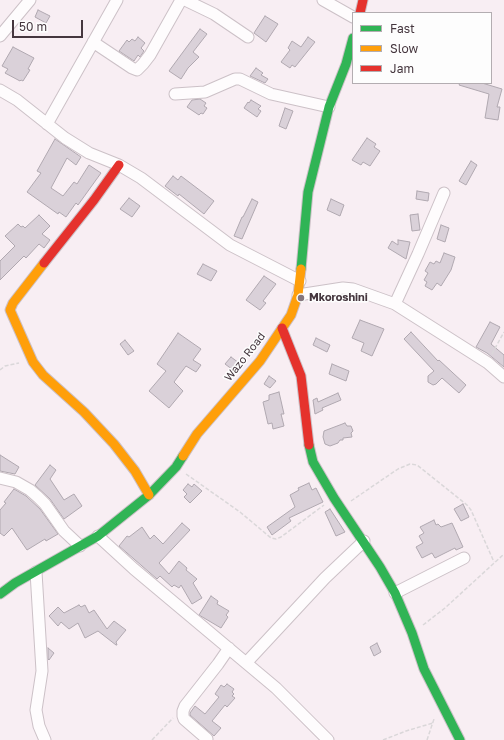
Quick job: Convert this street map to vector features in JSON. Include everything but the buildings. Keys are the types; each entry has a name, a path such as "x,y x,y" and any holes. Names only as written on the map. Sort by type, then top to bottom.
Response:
{"street":[{"path":"0,36 30,0"},
{"path":"47,124 117,0"},
{"path":"93,42 137,70 150,55 181,0"},
{"path":"185,0 214,14 248,37"},
{"path":"323,0 352,17"},
{"path":"360,12 363,0"},
{"name":"Wazo Road","path":"0,594 15,583 98,536 149,496 176,467 197,434 260,361 291,315 298,295 300,281 308,192 329,107 346,64 352,42"},
{"path":"175,94 204,92 235,79 240,79 270,94 329,107"},
{"path":"0,90 17,100 66,138 89,152 119,165 141,178 230,245 300,281"},
{"path":"119,165 94,200 11,306 10,310 33,362 43,375 84,412 114,444 135,471 149,496"},
{"path":"395,304 444,193"},
{"path":"298,295 343,288 353,289 395,304 488,363 504,376"},
{"path":"282,328 300,376 310,451 313,462 340,508 380,566 395,594 412,633 424,669 460,740"},
{"path":"0,478 16,482 30,490 45,504 64,531 80,546"},
{"path":"98,536 134,570 276,688 328,740"},
{"path":"246,662 325,578 364,541"},
{"path":"395,594 464,558"},
{"path":"36,572 42,671 36,710 39,726 45,740"},
{"path":"207,738 184,719 183,711 185,706 229,648"}],"path":[{"path":"488,363 504,332"},
{"path":"0,370 5,366 16,363 33,362"},
{"path":"340,508 398,469 410,464 417,465 468,505 494,562"},
{"path":"176,467 240,512 273,539 281,537 334,498"},
{"path":"412,633 428,623 504,554"},
{"path":"426,740 442,704"},
{"path":"152,740 167,724 183,711"},
{"path":"383,740 433,723"}],"traffic: fast":[{"path":"301,269 308,192 329,107 346,64 352,42"},
{"path":"309,445 313,462 334,498 380,567 395,593 412,633 424,669 460,740"},
{"path":"0,594 15,583 98,536 149,495 176,467 183,456"}],"traffic: slow":[{"path":"44,263 13,303 10,310 33,362 43,375 84,412 114,444 135,471 149,495"},
{"path":"183,456 197,434 260,361 291,315 298,295 301,269"}],"traffic: jam":[{"path":"360,12 363,0"},
{"path":"44,263 94,200 119,165"},
{"path":"282,328 301,376 309,445"}],"place":[{"name":"Mkoroshini","path":"301,298"}]}
